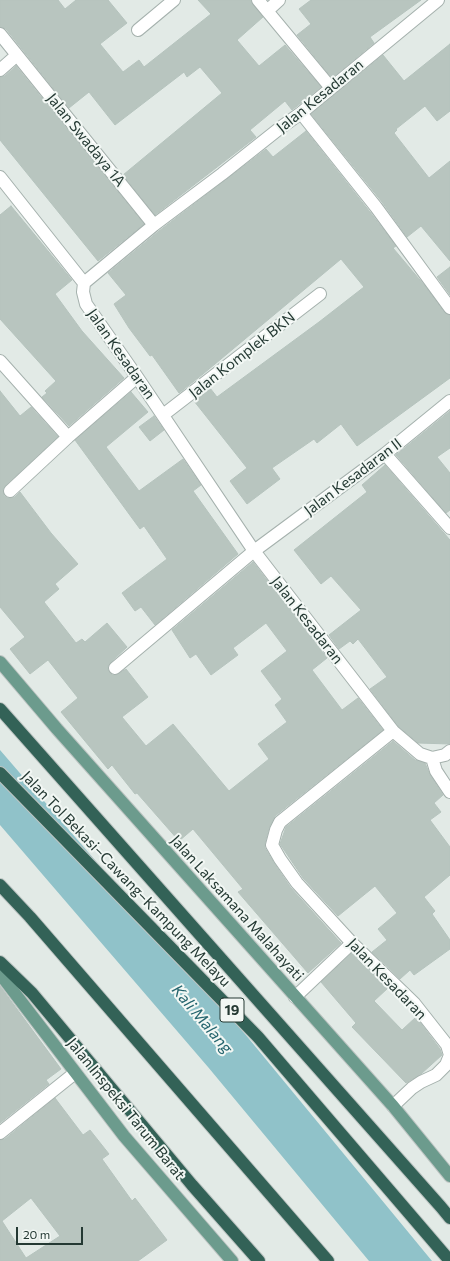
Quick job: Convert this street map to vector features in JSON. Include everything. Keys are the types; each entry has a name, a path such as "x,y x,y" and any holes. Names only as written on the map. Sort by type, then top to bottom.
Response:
{"highway":[{"path":"0,709 450,1218"},
{"name":"Jalan Tol Bekasi–Cawang–Kampung Melayu","path":"0,773 258,1037 450,1261"},
{"path":"0,885 30,917 328,1261"},
{"path":"0,962 32,993 192,1184 259,1261"}],"main road":[{"name":"Jalan Laksamana Malahayati","path":"0,662 67,741 393,1106 450,1176"},
{"name":"Jalan Inspeksi Tarum Barat","path":"0,974 124,1136 232,1261"}],"street":[{"path":"138,30 174,0"},
{"path":"258,0 331,88"},
{"path":"267,11 279,0"},
{"name":"Jalan Kesadaran","path":"432,758 420,754 393,731 254,551 138,377 86,304 84,283 154,225 301,113 438,0"},
{"name":"Jalan Swadaya 1A","path":"0,34 154,225"},
{"path":"0,70 18,55"},
{"path":"301,113 376,207 450,308"},
{"path":"0,177 84,283"},
{"name":"Jalan Komplek BKN","path":"163,415 320,294"},
{"path":"0,361 68,437"},
{"path":"10,491 68,437 138,377"},
{"name":"Jalan Kesadaran II","path":"115,668 254,551 385,454 450,401"},
{"path":"385,454 450,528"},
{"name":"Jalan Kesadaran","path":"393,731 280,822 272,845 297,883 352,943 414,1003 447,1045 450,1055 446,1065 436,1075 412,1088 393,1106"},
{"path":"450,751 445,755 432,758 436,771 450,792"},
{"path":"295,997 352,943"},
{"path":"0,1133 75,1073"}],"water":[{"name":"Kali Malang","path":"0,750 245,1034 432,1261 369,1261 208,1067 0,825"}],"building":[{"path":"0,0 58,0 65,9 76,0 108,0 127,23 100,44 123,72 139,60 144,67 211,14 198,0 250,0 263,17 237,40 259,66 285,45 321,87 292,110 285,101 250,130 256,137 155,215 123,175 222,93 200,67 187,77 184,72 115,125 89,92 69,108 6,29 0,27"},
{"path":"311,0 421,0 370,37 374,43 332,78 297,35 311,24 299,9"},
{"path":"450,44 450,111 437,121 425,106 396,129 397,130 394,133 429,178 450,161 450,261 421,226 407,237 382,202 311,114 383,55 404,81"},
{"path":"16,66 144,224 98,261 0,140 0,77 5,76"},
{"path":"306,131 396,246 393,248 425,286 444,312 450,315 450,378 357,446 341,424 317,443 314,439 272,468 280,479 247,504 230,481 247,468 194,401 210,388 217,397 364,287 341,259 179,393 152,355 150,356 129,328 114,304 126,295 108,273 159,231 266,149 273,157"},
{"path":"11,206 72,280 55,294 82,331 124,378 69,426 42,397 47,393 45,391 56,381 0,319 0,215"},
{"path":"450,267 450,295 437,277"},
{"path":"0,391 20,416 31,407 58,437 3,489 4,496 8,498 15,497 20,492 51,533 78,564 55,584 59,589 44,602 76,643 82,639 85,642 107,623 127,647 110,663 108,670 112,675 116,675 126,669 148,697 122,717 146,746 173,724 229,791 269,759 258,744 287,722 275,705 282,699 261,671 287,651 266,623 233,648 238,655 211,675 196,654 190,658 172,630 253,562 327,658 312,670 342,710 358,698 383,730 275,816 269,828 265,848 274,863 291,888 341,943 308,973 238,892 243,889 193,829 179,841 137,793 135,794 112,765 108,769 61,712 78,698 48,660 30,674 10,649 25,637 0,607"},
{"path":"131,392 148,412 106,447 139,491 183,459 201,485 193,491 238,554 155,625 141,607 135,611 122,593 167,559 144,526 140,529 75,440"},
{"path":"450,411 450,448 437,457 450,473 450,510 446,513 396,455"},
{"path":"154,416 164,430 150,441 139,427"},
{"path":"385,465 450,540 450,744 418,743 398,726 370,689 387,677 358,639 353,644 350,641 339,649 329,635 361,610 331,576 321,584 294,550 367,492 362,485"},
{"path":"393,741 415,760 425,763 430,775 443,795 434,803 441,812 430,820 450,847 450,875 424,897 435,911 432,914 450,940 450,949 414,975 410,970 400,979 372,952 387,940 378,929 397,913 375,886 338,916 303,878 280,844 286,827"},
{"path":"352,953 388,988 374,1001 402,1030 416,1017 440,1049 442,1055 421,1074 406,1083 352,1027 356,1023 321,982"},
{"path":"0,986 61,1069 46,1080 49,1084 0,1123"},
{"path":"55,1098 83,1135 90,1130 109,1154 102,1159 132,1201 135,1198 167,1240 138,1261 0,1261 0,1140 5,1139","holes":["31,1198 60,1236 26,1258 2,1221"]}]}
